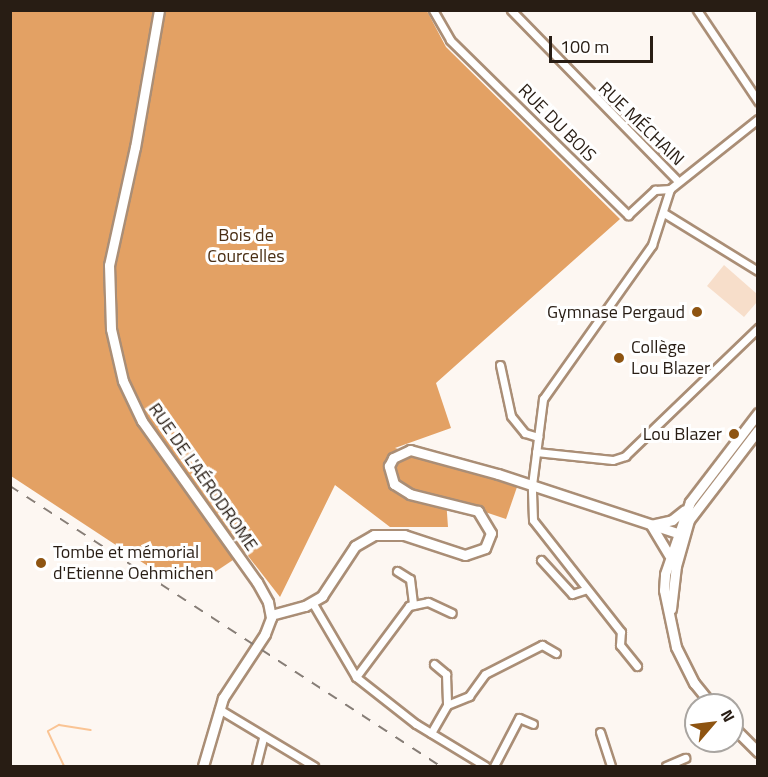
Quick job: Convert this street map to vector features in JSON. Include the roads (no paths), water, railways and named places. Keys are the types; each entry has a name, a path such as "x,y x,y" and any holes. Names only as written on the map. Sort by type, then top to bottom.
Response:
{"street":[{"name":"RUE DE L'AÉRODROME","path":"159,10 135,147 109,265 111,329 123,381 142,421 257,582 271,615"},
{"name":"RUE DU BOIS","path":"433,10 450,40 627,215 655,190 669,189"},
{"name":"RUE MÉCHAIN","path":"511,10 677,180"},
{"path":"697,10 758,101"},
{"path":"637,666 620,645 621,632 584,590 533,520 532,486 547,387 652,244 664,213 669,189 677,180 758,118"},
{"path":"664,213 758,271"},
{"path":"536,452 619,459 758,328"},
{"path":"500,365 511,416 525,433 538,437"},
{"path":"671,626 672,590 680,534 687,508 698,488 758,413"},
{"path":"704,693 684,664 671,626 664,590 669,555 698,504 758,430"},
{"path":"203,766 219,709 270,626 271,615 312,602 328,590 355,546 374,535 405,535 465,555 485,548 489,541 489,526 478,511 401,491 389,475 389,466 401,453 410,450 429,453 680,534"},
{"path":"651,525 672,520 687,508"},
{"path":"651,525 669,555"},
{"path":"541,560 572,594 584,590"},
{"path":"397,571 410,579 413,605"},
{"path":"312,602 356,677 431,733 485,766"},
{"path":"356,677 399,615 413,605 428,602 452,613"},
{"path":"447,705 470,696 485,674 542,645 555,653"},
{"path":"431,733 447,705 447,674 434,664"},
{"path":"219,709 263,738 314,766"},
{"path":"494,766 519,718 533,724"},
{"path":"600,732 610,766"},
{"path":"256,766 263,738"},
{"path":"744,738 758,752"},
{"path":"666,766 685,758"}],"waterway":[{"path":"64,766 48,731 59,725 91,730"}],"railway":[{"path":"10,486 440,766"}],"place":[{"name":"Gymnase Pergaud","path":"697,312"},
{"name":"Collège Lou Blazer","path":"619,358"},
{"name":"Lou Blazer","path":"734,434"},
{"name":"Tombe et mémorial d'Etienne Oehmichen","path":"41,563"}],"park label":[{"name":"Bois de Courcelles","path":"246,246"}]}
